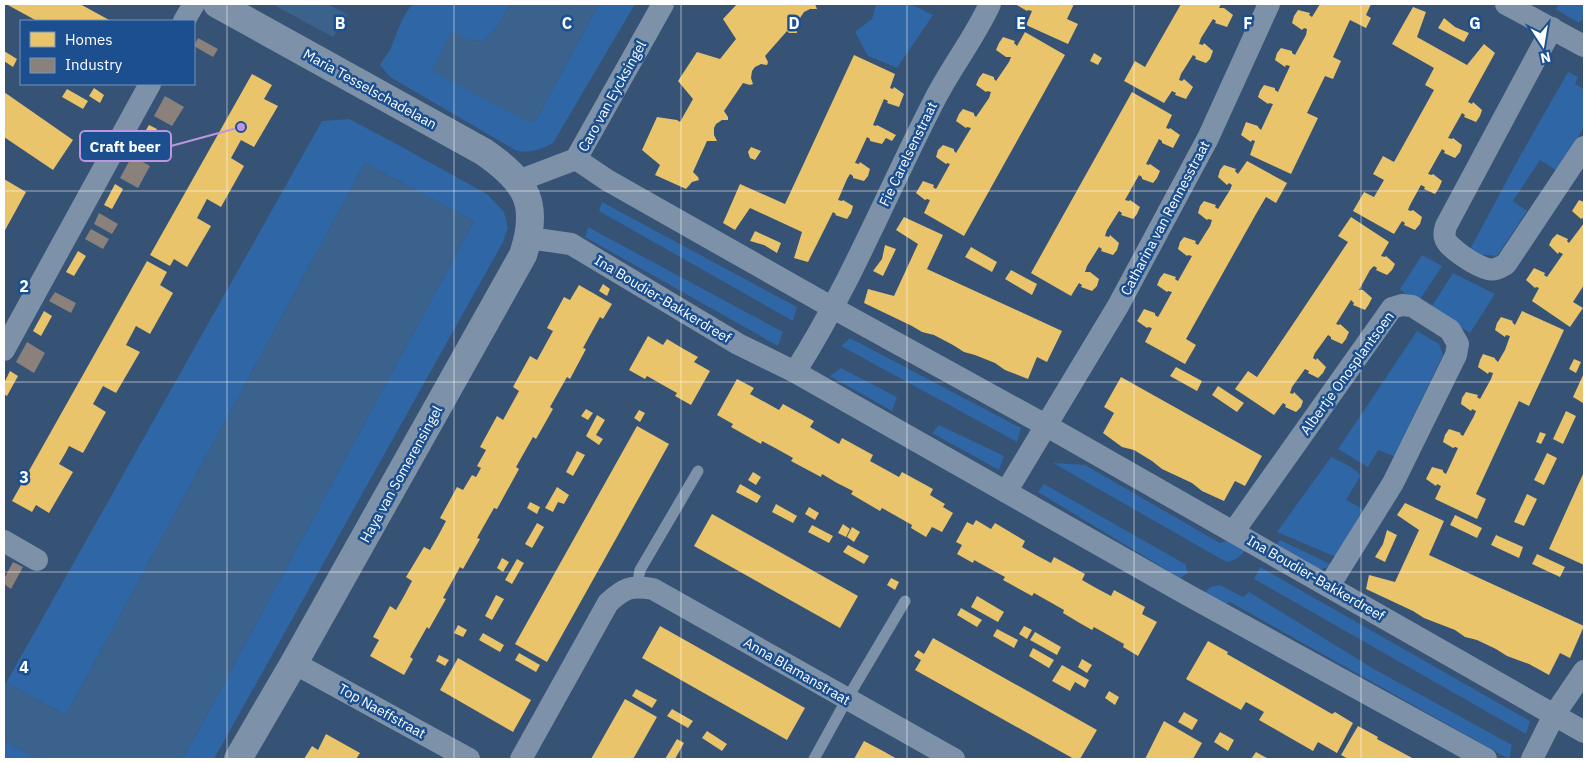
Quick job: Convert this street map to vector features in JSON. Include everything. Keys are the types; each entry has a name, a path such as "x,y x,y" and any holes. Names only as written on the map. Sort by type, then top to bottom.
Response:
{"street":[{"path":"185,20 194,4"},
{"name":"Maria Tesselschadelaan","path":"217,4 484,152 502,165 518,181"},
{"name":"Caro van Eycksingel","path":"518,181 576,159 663,4"},
{"name":"Fie Carelsenstraat","path":"833,308 936,97 990,4"},
{"name":"Catharina van Rennesstraat","path":"1047,426 1118,306 1208,138 1269,4"},
{"path":"1506,4 1584,46"},
{"path":"1552,28 1446,226 1445,238 1451,248 1488,270 1496,269 1506,264 1584,146"},
{"path":"4,350 149,85"},
{"name":"Ina Boudier-Bakkerdreef","path":"576,159 607,180 1234,531 1584,732"},
{"name":"Haya van Somerensingel","path":"238,759 523,256 529,238 531,221 529,203 518,181"},
{"name":"Ina Boudier-Bakkerdreef","path":"529,238 571,244 738,344 795,372 1212,608 1486,759"},
{"name":"Albertje Onosplantsoen","path":"1234,531 1392,308 1402,305 1412,306 1450,330 1458,344 1456,355 1393,483 1329,586"},
{"path":"795,372 833,308"},
{"path":"1006,492 1047,426"},
{"path":"4,541 37,560"},
{"path":"521,759 608,603 622,590 638,586"},
{"name":"Anna Blamanstraat","path":"638,586 653,589 954,759"},
{"name":"Top Naeffstraat","path":"294,663 469,759"},
{"path":"1532,759 1554,715 1584,671"}],"lane":[{"path":"638,586 640,570 698,471"},
{"path":"814,759 905,601"}],"shaded area":[{"path":"272,4 328,4 348,15 333,37"},
{"path":"413,4 510,4 496,28 485,41 470,40 535,122 599,4 635,4 553,143 527,152 517,151 390,77 380,65 391,48 403,19"},
{"path":"510,4 599,4 535,122 523,120 432,71 452,31 470,40 485,41 496,28"},
{"path":"876,4 910,4 933,15 897,68 868,56 855,32 872,19"},
{"path":"1559,4 1584,4 1584,17 1579,23 1556,9"},
{"path":"1568,72 1578,77 1575,84 1584,89 1584,127 1557,171 1540,160 1513,201 1527,211 1497,256 1468,253 1520,156"},
{"path":"349,119 487,194 504,212 508,228 503,242 214,759 183,759 474,221 365,163 66,715 6,683 322,121"},
{"path":"365,163 474,221 183,759 39,759 4,741 4,682 66,715"},
{"path":"602,202 797,307 793,321 599,211"},
{"path":"588,227 783,332 778,346 585,237"},
{"path":"1422,255 1442,266 1417,304 1400,289"},
{"path":"1453,273 1495,294 1470,333 1430,309"},
{"path":"1417,331 1439,344 1443,355 1394,456 1378,450 1368,467 1338,449"},
{"path":"850,338 1021,428 1017,442 841,346"},
{"path":"841,368 897,397 892,411 830,376"},
{"path":"939,425 1004,456 999,470 932,433"},
{"path":"1331,457 1351,467 1361,475 1346,500 1363,509 1336,557 1277,532"},
{"path":"1053,463 1085,465 1220,543 1229,540 1245,551 1238,558 1228,562 1221,559"},
{"path":"1044,484 1185,564 1188,573 1180,578 1038,492"},
{"path":"1280,540 1332,565 1317,571 1274,548"},
{"path":"1260,567 1530,721 1526,734 1254,579"},
{"path":"1220,585 1243,597 1249,592 1374,669 1512,745 1509,759 1230,602 1222,605 1203,595 1210,587"},
{"path":"4,741 39,759 4,759"}],"building: Homes":[{"path":"6,4 80,4 109,20 35,20"},
{"path":"737,4 815,4 817,9 810,9 804,12 796,27 797,33 789,33 787,31 765,56 768,62 767,65 761,64 755,67 751,78 753,84 743,83 724,111 728,120 722,120 714,128 714,135 717,141 707,141 693,172 699,180 692,182 686,189 655,175 660,165 642,150 657,117 680,122 693,99 678,81 697,52 720,59 736,39 723,19"},
{"path":"1015,4 1074,4 1067,19 1078,24 1068,44 1026,25 1032,11 1027,11"},
{"path":"1181,4 1221,4 1219,8 1224,8 1233,15 1227,27 1215,23 1216,21 1213,19 1201,38 1199,44 1203,45 1204,43 1213,51 1206,63 1195,59 1196,57 1193,55 1181,74 1179,80 1182,81 1184,79 1193,87 1186,99 1175,95 1176,93 1172,91 1164,103 1124,81 1135,61 1145,67"},
{"path":"1320,4 1371,4 1366,15 1371,18 1366,28 1350,20 1333,57 1341,61 1333,79 1325,76 1307,113 1318,118 1291,174 1250,155 1255,141 1252,140 1251,142 1241,135 1246,122 1258,126 1261,130 1273,104 1268,104 1258,97 1260,91 1264,85 1275,88 1278,92 1290,66 1286,65 1285,67 1275,60 1277,53 1281,48 1292,51 1295,55 1306,35 1307,29 1304,28 1302,30 1292,23 1294,16 1298,10 1310,13 1309,15 1312,17"},
{"path":"1413,7 1426,12 1417,37 1467,65 1484,44 1495,53 1468,102 1472,104 1473,102 1482,110 1480,116 1476,122 1464,117 1465,115 1462,113 1448,138 1453,138 1462,145 1460,152 1455,158 1444,153 1445,151 1442,149 1428,174 1433,174 1442,181 1439,188 1435,194 1424,189 1425,187 1421,185 1410,205 1408,210 1413,210 1422,217 1420,224 1415,230 1404,225 1405,223 1402,221 1394,234 1353,211 1364,192 1374,197 1384,180 1373,174 1383,156 1394,162 1434,90 1425,85 1434,68 1392,44"},
{"path":"1444,18 1455,27 1469,33 1464,42 1438,28"},
{"path":"1025,32 1065,55 964,236 924,213 930,200 925,200 916,193 923,181 934,185 933,187 936,189 950,164 946,164 936,157 938,150 943,145 954,149 956,153 971,128 966,128 956,121 959,114 963,109 974,113 976,117 989,98 991,92 986,92 976,85 983,73 994,77 996,81 1009,62 1011,57 1006,57 996,50 1003,37 1015,41 1014,43 1017,46"},
{"path":"4,51 17,59 13,67 4,61"},
{"path":"1094,53 1102,58 1098,65 1090,61"},
{"path":"854,55 895,74 890,88 893,89 894,87 904,94 899,107 887,103 888,101 884,99 873,125 877,125 896,135 892,141 886,138 882,144 870,141 867,137 855,163 859,164 860,162 870,169 868,176 864,181 853,178 850,174 847,179 838,200 843,200 853,206 847,219 835,215 833,212 808,262 794,258 802,232 750,208 735,230 723,223 740,184 785,204"},
{"path":"252,74 272,85 264,99 278,106 254,147 241,140 231,158 244,166 221,207 207,199 197,218 211,226 187,267 174,259 170,266 150,255"},
{"path":"94,88 104,95 100,103 89,96"},
{"path":"67,89 88,101 83,109 62,97"},
{"path":"4,92 73,140 53,170 4,137"},
{"path":"1132,92 1172,115 1166,128 1170,128 1180,135 1173,148 1162,143 1159,139 1146,164 1150,164 1160,171 1157,178 1153,183 1142,179 1139,175 1125,200 1130,200 1140,207 1137,214 1133,219 1121,215 1122,213 1119,211 1107,230 1105,236 1109,237 1110,235 1119,243 1117,250 1113,255 1101,251 1102,249 1099,247 1087,266 1085,272 1090,272 1099,279 1097,286 1092,291 1081,287 1082,285 1079,283 1071,296 1031,273"},
{"path":"149,125 157,129 146,150 137,145"},
{"path":"751,147 761,151 755,160 750,158 748,152"},
{"path":"1247,161 1287,183 1276,203 1266,197 1256,214 1186,339 1196,345 1185,364 1145,342 1152,328 1147,328 1137,321 1144,309 1155,313 1158,317 1172,292 1167,292 1157,285 1160,278 1164,273 1176,277 1175,279 1178,281 1192,256 1187,256 1178,249 1180,242 1184,237 1196,241 1195,243 1198,245 1210,226 1212,220 1207,220 1198,213 1200,206 1204,201 1216,205 1215,207 1218,209 1230,190 1232,185 1229,183 1227,185 1218,177 1220,170 1224,165 1236,169 1235,171 1238,174"},
{"path":"4,179 26,192 4,232"},
{"path":"115,184 123,189 112,209 104,205"},
{"path":"1579,200 1584,202 1584,219 1581,219 1572,211"},
{"path":"904,217 943,235 927,269 1062,331 1047,362 1037,357 1028,379 1005,370 995,363 964,352 934,335 922,332 864,303 868,289 894,296 918,244 896,230"},
{"path":"1351,217 1389,242 1381,256 1386,256 1395,264 1387,275 1376,270 1377,268 1374,266 1370,270 1359,290 1363,290 1372,298 1369,304 1365,310 1353,305 1354,303 1351,300 1336,324 1340,324 1349,332 1346,339 1342,344 1331,339 1328,335 1313,358 1316,360 1317,358 1326,367 1323,373 1318,378 1308,373 1309,371 1305,369 1292,387 1290,393 1293,394 1294,392 1303,401 1301,407 1296,412 1285,407 1286,405 1283,403 1274,415 1235,389 1248,371 1257,377 1291,327 1348,242 1338,236"},
{"path":"1584,223 1584,285 1573,302 1583,308 1570,327 1532,301 1539,288 1535,288 1526,280 1534,268 1545,273 1544,275 1547,277 1563,254 1559,252 1558,254 1549,245 1552,239 1557,234 1568,239 1569,243"},
{"path":"755,231 781,243 777,253 764,245 750,241"},
{"path":"885,245 896,249 883,276 873,271 882,259"},
{"path":"971,247 997,262 992,272 965,257"},
{"path":"78,251 86,256 74,276 66,272"},
{"path":"147,261 167,272 160,285 173,293 150,334 136,326 126,345 140,352 116,393 103,386 93,404 106,412 83,453 69,446 59,464 73,472 49,513 36,505 32,512 12,501"},
{"path":"1011,270 1037,284 1032,295 1005,279"},
{"path":"603,284 610,289 607,296 599,291"},
{"path":"579,285 612,304 603,319 600,317 583,348 586,349 570,379 567,377 550,407 553,409 536,439 533,437 516,467 519,469 497,509 494,508 477,538 480,539 463,569 460,567 443,598 446,599 410,657 413,659 404,675 370,656 379,640 373,637 390,606 396,610 404,596 412,581 406,577 424,547 430,550 438,536 446,521 440,518 457,487 463,490 472,475 476,477 481,468 477,466 486,450 480,447 497,416 503,420 519,391 513,387 530,356 537,360 553,331 547,328 564,297 570,300"},
{"path":"44,311 52,316 41,336 33,331"},
{"path":"1522,311 1564,330 1529,406 1519,401 1476,494 1486,499 1477,519 1435,499 1441,486 1437,484 1436,486 1426,479 1432,467 1443,470 1446,474 1458,448 1453,448 1443,442 1445,435 1449,429 1461,433 1463,436 1476,411 1472,409 1471,411 1461,404 1462,398 1466,392 1478,395 1477,397 1480,399 1491,379 1493,373 1489,372 1488,374 1478,367 1483,354 1495,358 1498,362 1505,350 1510,336 1506,335 1505,337 1495,330 1497,323 1501,317 1513,321 1515,325"},
{"path":"648,336 663,345 667,339 698,357 694,362 710,371 691,405 675,396 677,393 647,376 645,379 629,370"},
{"path":"1574,359 1581,362 1576,373 1569,369"},
{"path":"1176,367 1202,381 1197,391 1170,376"},
{"path":"10,371 18,376 7,396 4,394 4,383"},
{"path":"1584,373 1584,400 1583,403 1573,397"},
{"path":"1121,377 1262,456 1245,486 1235,481 1224,501 1162,469 1134,450 1122,447 1103,433 1114,413 1104,407"},
{"path":"737,379 754,388 750,394 779,410 783,404 814,421 810,427 839,444 842,438 873,455 870,461 899,477 902,472 933,489 930,495 945,504 943,507 953,513 942,532 932,527 926,537 911,528 912,525 882,508 880,511 851,494 853,491 822,474 821,477 791,461 793,458 777,449 762,441 761,444 731,427 733,424 717,415"},
{"path":"1218,386 1244,403 1237,412 1212,395"},
{"path":"586,409 593,413 588,420 581,416"},
{"path":"639,410 645,413 640,422 634,418"},
{"path":"1566,411 1576,416 1563,444 1553,439"},
{"path":"597,415 605,420 596,435 603,439 599,445 586,436"},
{"path":"637,426 669,444 547,662 515,644"},
{"path":"1540,432 1546,434 1541,444 1536,442"},
{"path":"577,451 585,455 573,476 566,472"},
{"path":"1547,453 1557,458 1544,485 1534,480"},
{"path":"753,472 761,477 756,485 748,480"},
{"path":"1584,472 1584,565 1549,549"},
{"path":"740,484 761,496 757,503 736,492"},
{"path":"557,487 569,495 564,504 558,502 553,512 545,508"},
{"path":"1527,494 1537,499 1524,526 1514,522"},
{"path":"530,502 540,507 537,514 527,508"},
{"path":"1405,503 1444,521 1429,555 1584,626 1570,658 1560,653 1549,675 1477,640 1465,637 1455,630 1424,618 1366,589 1369,575 1395,582 1419,530 1397,515"},
{"path":"776,504 797,516 793,523 772,512"},
{"path":"809,507 819,513 815,520 805,514"},
{"path":"712,514 858,596 840,628 694,546"},
{"path":"1455,515 1482,528 1477,538 1450,525"},
{"path":"976,520 991,529 995,523 1025,541 1022,547 1036,555 1051,563 1054,557 1085,574 1082,580 1096,588 1111,596 1114,590 1145,607 1142,614 1157,622 1138,656 1123,647 1124,644 1094,627 1092,630 1063,613 1064,610 1034,593 1032,596 1003,580 1005,577 974,560 973,563 957,554 962,545 956,542 967,522 973,525"},
{"path":"537,523 544,527 532,548 525,544"},
{"path":"843,524 850,529 846,537 838,533"},
{"path":"812,525 833,536 829,543 808,532"},
{"path":"852,527 860,532 854,542 847,537"},
{"path":"1387,530 1397,535 1385,562 1375,557 1383,544"},
{"path":"1496,535 1523,547 1519,558 1491,545"},
{"path":"848,545 869,556 864,564 843,552"},
{"path":"1537,554 1565,567 1560,577 1532,564"},
{"path":"502,558 509,562 503,572 497,568"},
{"path":"517,559 524,563 512,584 505,580"},
{"path":"891,578 899,582 895,590 887,585"},
{"path":"496,595 504,599 492,620 485,616"},
{"path":"977,596 1004,612 998,622 971,607"},
{"path":"961,608 982,620 977,627 957,615"},
{"path":"458,625 467,630 463,637 454,633"},
{"path":"660,626 805,708 787,740 642,658"},
{"path":"1024,626 1032,630 1027,639 1019,634"},
{"path":"997,629 1018,640 1014,648 993,636"},
{"path":"1035,632 1061,647 1057,655 1030,640"},
{"path":"483,633 504,645 500,652 479,640"},
{"path":"933,638 1097,730 1080,759 1074,759 915,670 921,660 914,656 918,650 924,654"},
{"path":"1208,641 1228,652 1227,654 1332,714 1335,712 1353,723 1337,753 1318,742 1313,751 1259,720 1264,712 1246,702 1241,710 1186,679"},
{"path":"1033,648 1054,660 1049,668 1029,656"},
{"path":"519,653 540,665 536,672 515,660"},
{"path":"439,655 449,660 445,666 436,661"},
{"path":"458,658 531,700 513,732 440,690"},
{"path":"1082,659 1092,665 1087,673 1078,667"},
{"path":"1062,665 1089,680 1085,688 1075,682 1070,691 1052,681"},
{"path":"636,689 657,700 652,708 632,696"},
{"path":"1109,691 1119,697 1115,705 1105,698"},
{"path":"625,699 657,717 633,759 591,759"},
{"path":"672,709 693,721 688,728 667,716"},
{"path":"1184,712 1198,720 1192,730 1178,722"},
{"path":"1164,721 1202,743 1193,759 1145,759"},
{"path":"1358,726 1378,737 1377,739 1414,759 1348,759 1341,755"},
{"path":"707,731 727,744 722,751 702,738"},
{"path":"1220,732 1234,740 1228,751 1214,742"},
{"path":"326,734 360,753 356,759 304,759 312,746 318,750"},
{"path":"677,739 684,743 675,759 665,759"},
{"path":"864,741 883,751 897,759 854,759"},
{"path":"1256,752 1263,756 1269,759 1251,759"}],"building: Industry":[{"path":"198,38 218,49 213,57 195,47"},
{"path":"165,96 184,107 172,126 154,116"},
{"path":"132,156 150,166 138,188 120,178"},
{"path":"99,213 118,224 112,234 94,224"},
{"path":"91,229 109,239 103,249 85,239"},
{"path":"55,292 76,303 71,313 49,301"},
{"path":"27,342 45,353 34,373 16,362"},
{"path":"13,562 23,567 11,589 4,584 4,579"}],"place":[{"name":"Craft beer","path":"241,127"}]}
